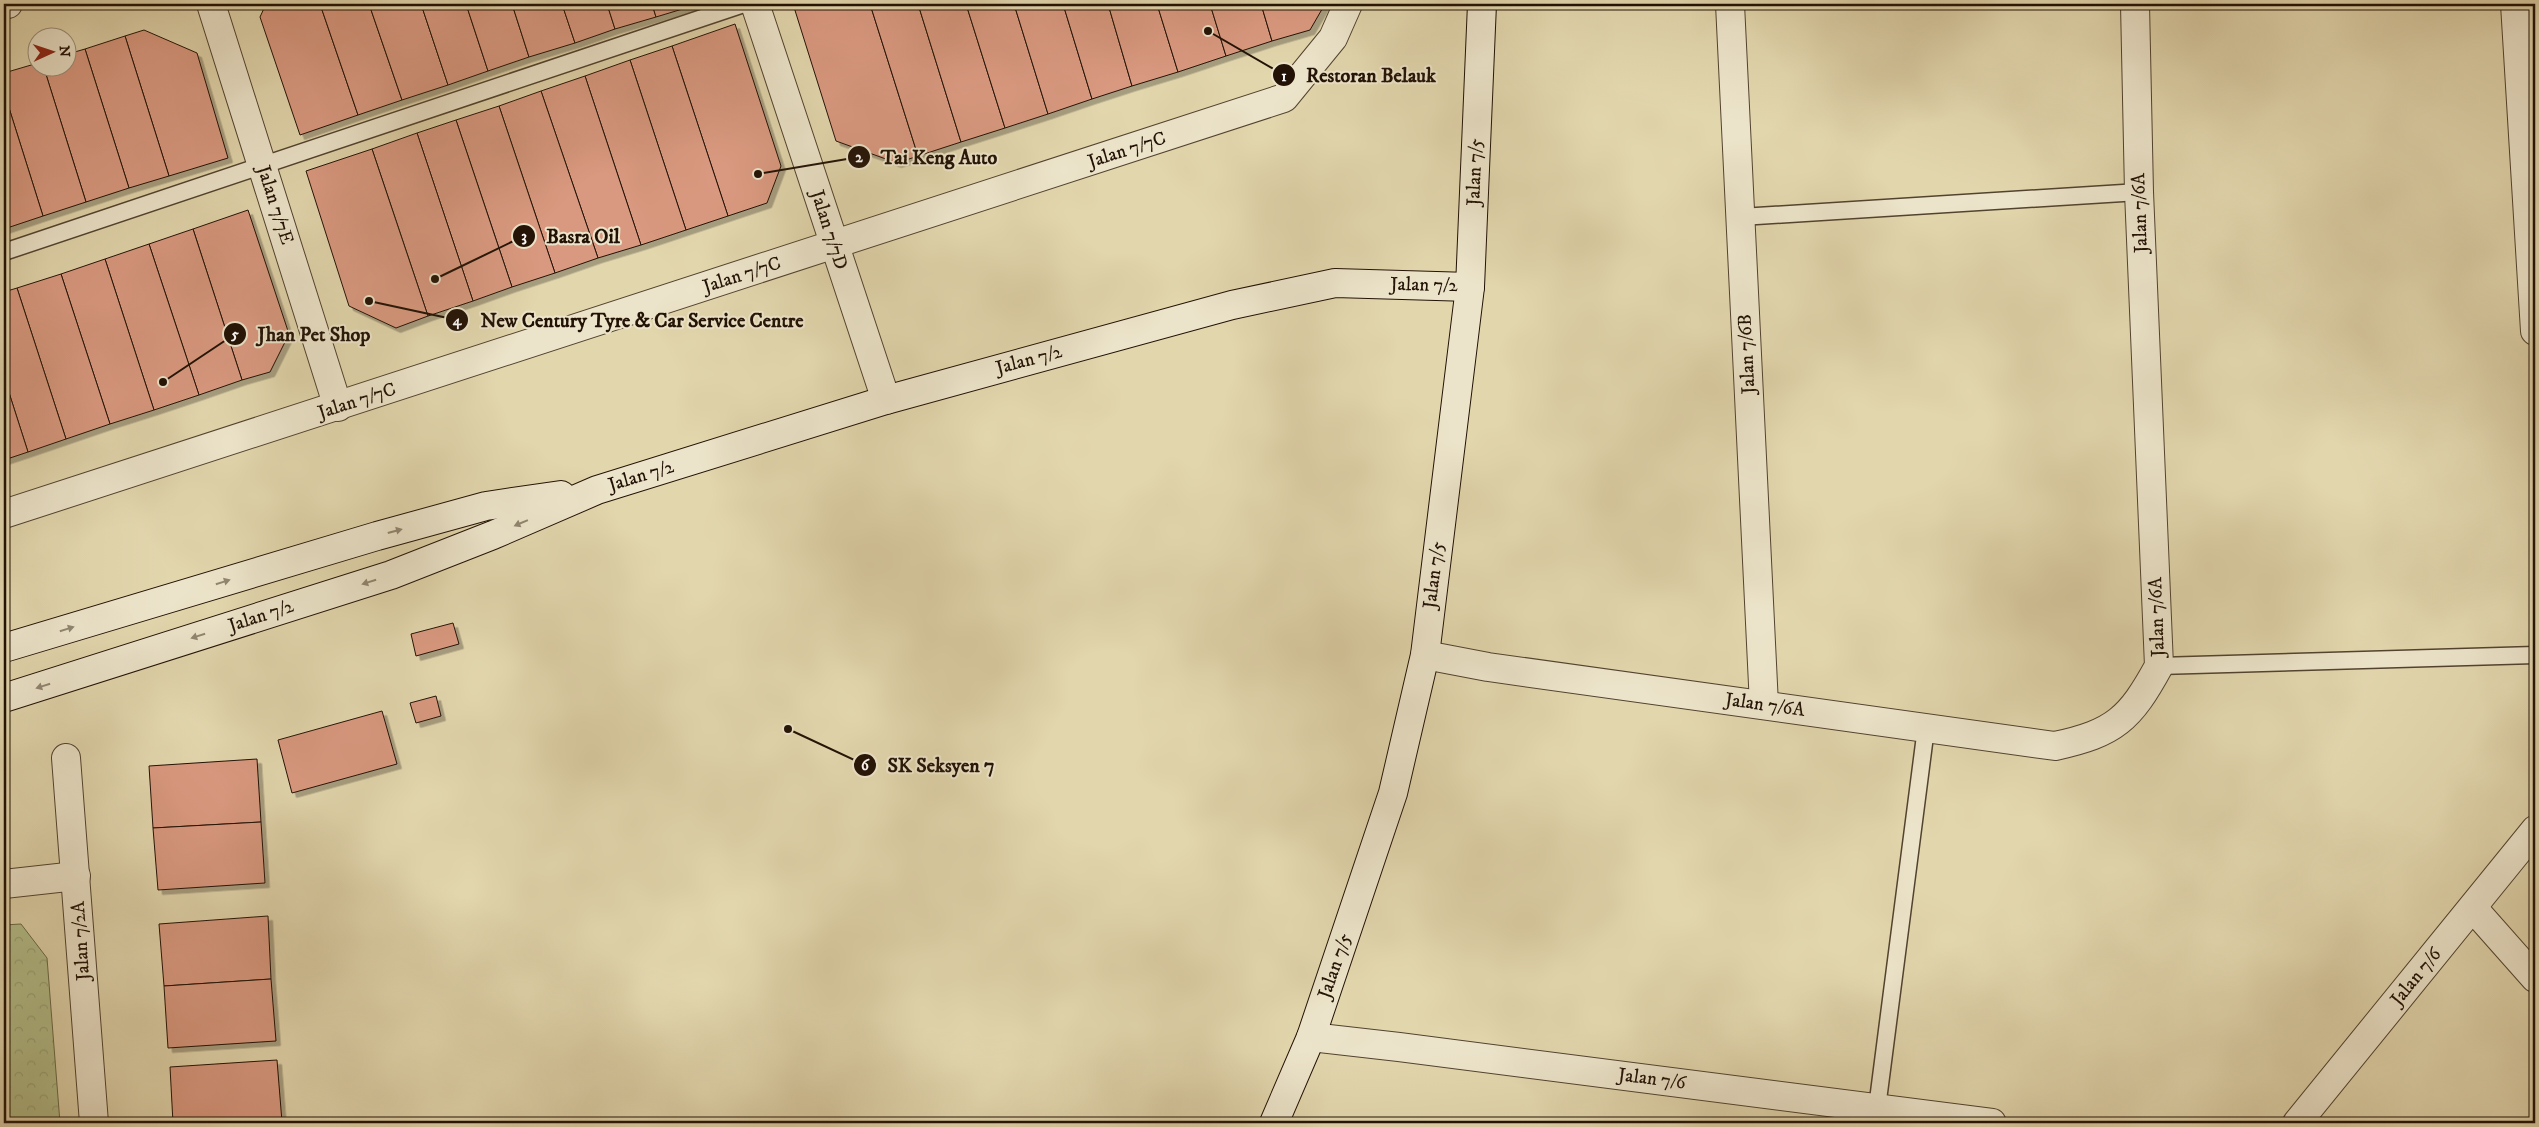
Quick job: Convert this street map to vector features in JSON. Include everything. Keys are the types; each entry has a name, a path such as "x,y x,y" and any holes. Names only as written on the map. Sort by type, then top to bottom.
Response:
{"street":[{"path":"4,5 8,4"},
{"name":"Jalan 7/7E","path":"211,4 338,407"},
{"name":"Jalan 7/7D","path":"754,4 886,400"},
{"name":"Jalan 7/7C","path":"4,514 1284,98 1333,38 1348,4"},
{"name":"Jalan 7/5","path":"1274,1123 1311,1037 1392,793 1425,655 1470,287 1482,4"},
{"name":"Jalan 7/6B","path":"1730,4 1764,705"},
{"name":"Jalan 7/6A","path":"1425,655 1488,667 2055,746 2089,739 2118,723 2142,697 2159,666 2139,192 2135,4"},
{"path":"2515,4 2529,116 2535,330"},
{"name":"Jalan 7/2","path":"4,698 390,575 494,535 598,490 886,400 1232,305 1335,283 1470,287"},
{"name":"Jalan 7/2","path":"4,648 377,536 477,509 598,490"},
{"name":"Jalan 7/2A","path":"66,758 94,1123"},
{"name":"Jalan 7/6","path":"2297,1123 2535,830"},
{"path":"4,884 76,876"},
{"path":"2473,908 2535,978"},
{"name":"Jalan 7/6","path":"1311,1037 1992,1123"}],"lane":[{"path":"4,252 744,4"},
{"path":"1741,217 2139,192"},
{"path":"2159,666 2535,655"},
{"path":"1877,1108 1926,728"}],"green space":[{"path":"21,924 47,958 60,1123 4,1123 4,925"}],"building":[{"path":"266,4 320,4 358,115 300,135 260,17"},
{"path":"320,4 369,4 402,100 358,115"},
{"path":"369,4 421,4 448,85 402,100"},
{"path":"421,4 466,4 488,71 448,85"},
{"path":"466,4 512,4 529,57 488,71"},
{"path":"512,4 562,4 575,43 529,57"},
{"path":"562,4 607,4 615,29 575,43"},
{"path":"607,4 652,4 656,17 615,29"},
{"path":"652,4 699,4 656,17"},
{"path":"793,4 870,4 918,156 897,163 836,141"},
{"path":"870,4 918,4 961,142 918,156"},
{"path":"918,4 966,4 1005,128 961,142"},
{"path":"966,4 1014,4 1048,114 1005,128"},
{"path":"1014,4 1063,4 1092,99 1048,114"},
{"path":"1063,4 1108,4 1132,86 1092,99"},
{"path":"1108,4 1157,4 1178,72 1132,86"},
{"path":"1157,4 1210,4 1226,56 1178,72"},
{"path":"1210,4 1261,4 1272,41 1226,56"},
{"path":"1261,4 1325,4 1310,30 1272,41"},
{"path":"735,24 781,166 767,203 728,216 672,46"},
{"path":"144,30 197,53 228,158 169,176 125,36"},
{"path":"125,36 169,176 129,188 85,49"},
{"path":"672,46 728,216 686,230 630,60"},
{"path":"85,49 129,188 86,202 47,78 78,78 78,51"},
{"path":"630,60 686,230 641,245 585,76"},
{"path":"28,66 28,78 47,78 86,202 43,216 4,92 4,73"},
{"path":"585,76 641,245 598,258 541,91"},
{"path":"541,91 598,258 555,273 499,106"},
{"path":"4,92 43,216 4,229"},
{"path":"499,106 555,273 512,287 456,120"},
{"path":"456,120 512,287 473,301 417,133"},
{"path":"417,133 473,301 428,316 372,149"},
{"path":"372,149 428,316 396,328 349,306 306,171"},
{"path":"248,210 289,334 270,372 242,380 193,229"},
{"path":"193,229 242,380 199,395 149,244"},
{"path":"149,244 199,395 154,410 105,259"},
{"path":"105,259 154,410 110,424 61,274"},
{"path":"61,274 110,424 66,439 17,288"},
{"path":"17,288 66,439 28,452 4,377 4,292"},
{"path":"4,377 28,452 4,460"},
{"path":"453,623 459,644 416,656 411,634"},
{"path":"436,696 441,716 416,723 410,703"},
{"path":"382,711 397,764 292,793 278,740"},
{"path":"257,759 261,822 153,828 149,766"},
{"path":"261,822 265,883 158,890 153,828"},
{"path":"268,916 271,979 164,986 159,924"},
{"path":"271,979 276,1041 168,1048 164,986"},
{"path":"277,1060 282,1122 173,1123 170,1067"}],"place":[{"name":"Restoran Belauk","path":"1208,31"},
{"name":"Tai Keng Auto","path":"758,174"},
{"name":"Basra Oil","path":"435,279"},
{"name":"New Century Tyre & Car Service Centre","path":"369,301"},
{"name":"Jhan Pet Shop","path":"163,382"},
{"name":"SK Seksyen 7","path":"788,729"}]}
